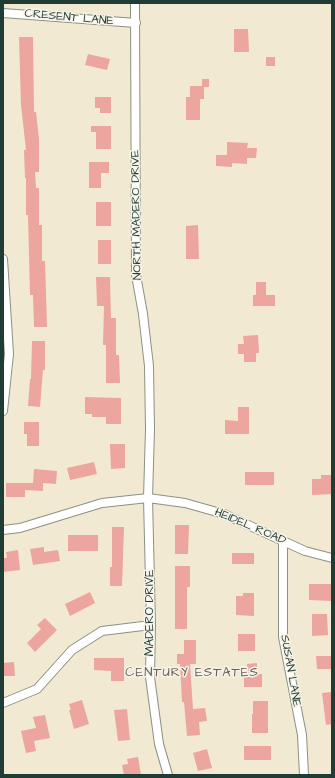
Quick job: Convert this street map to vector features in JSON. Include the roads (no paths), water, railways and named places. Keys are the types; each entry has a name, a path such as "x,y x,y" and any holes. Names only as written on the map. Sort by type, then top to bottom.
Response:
{"street":[{"name":"NORTH MADERO DRIVE","path":"135,3 136,275 143,314 149,366 150,429 148,498"},
{"name":"CRESENT LANE","path":"3,13 136,23"},
{"path":"3,259 9,354 3,411"},
{"name":"HEIDEL ROAD","path":"3,530 20,528 102,503 148,498 185,503 224,514 305,551 332,558"},
{"name":"MADERO DRIVE","path":"148,498 150,677 158,744 168,775"},
{"name":"SUSAN LANE","path":"283,542 283,637 302,735 304,775"},
{"path":"3,703 37,690 72,650 102,631 150,624"}],"district":[{"name":"CENTURY ESTATES","path":"192,673"}]}
